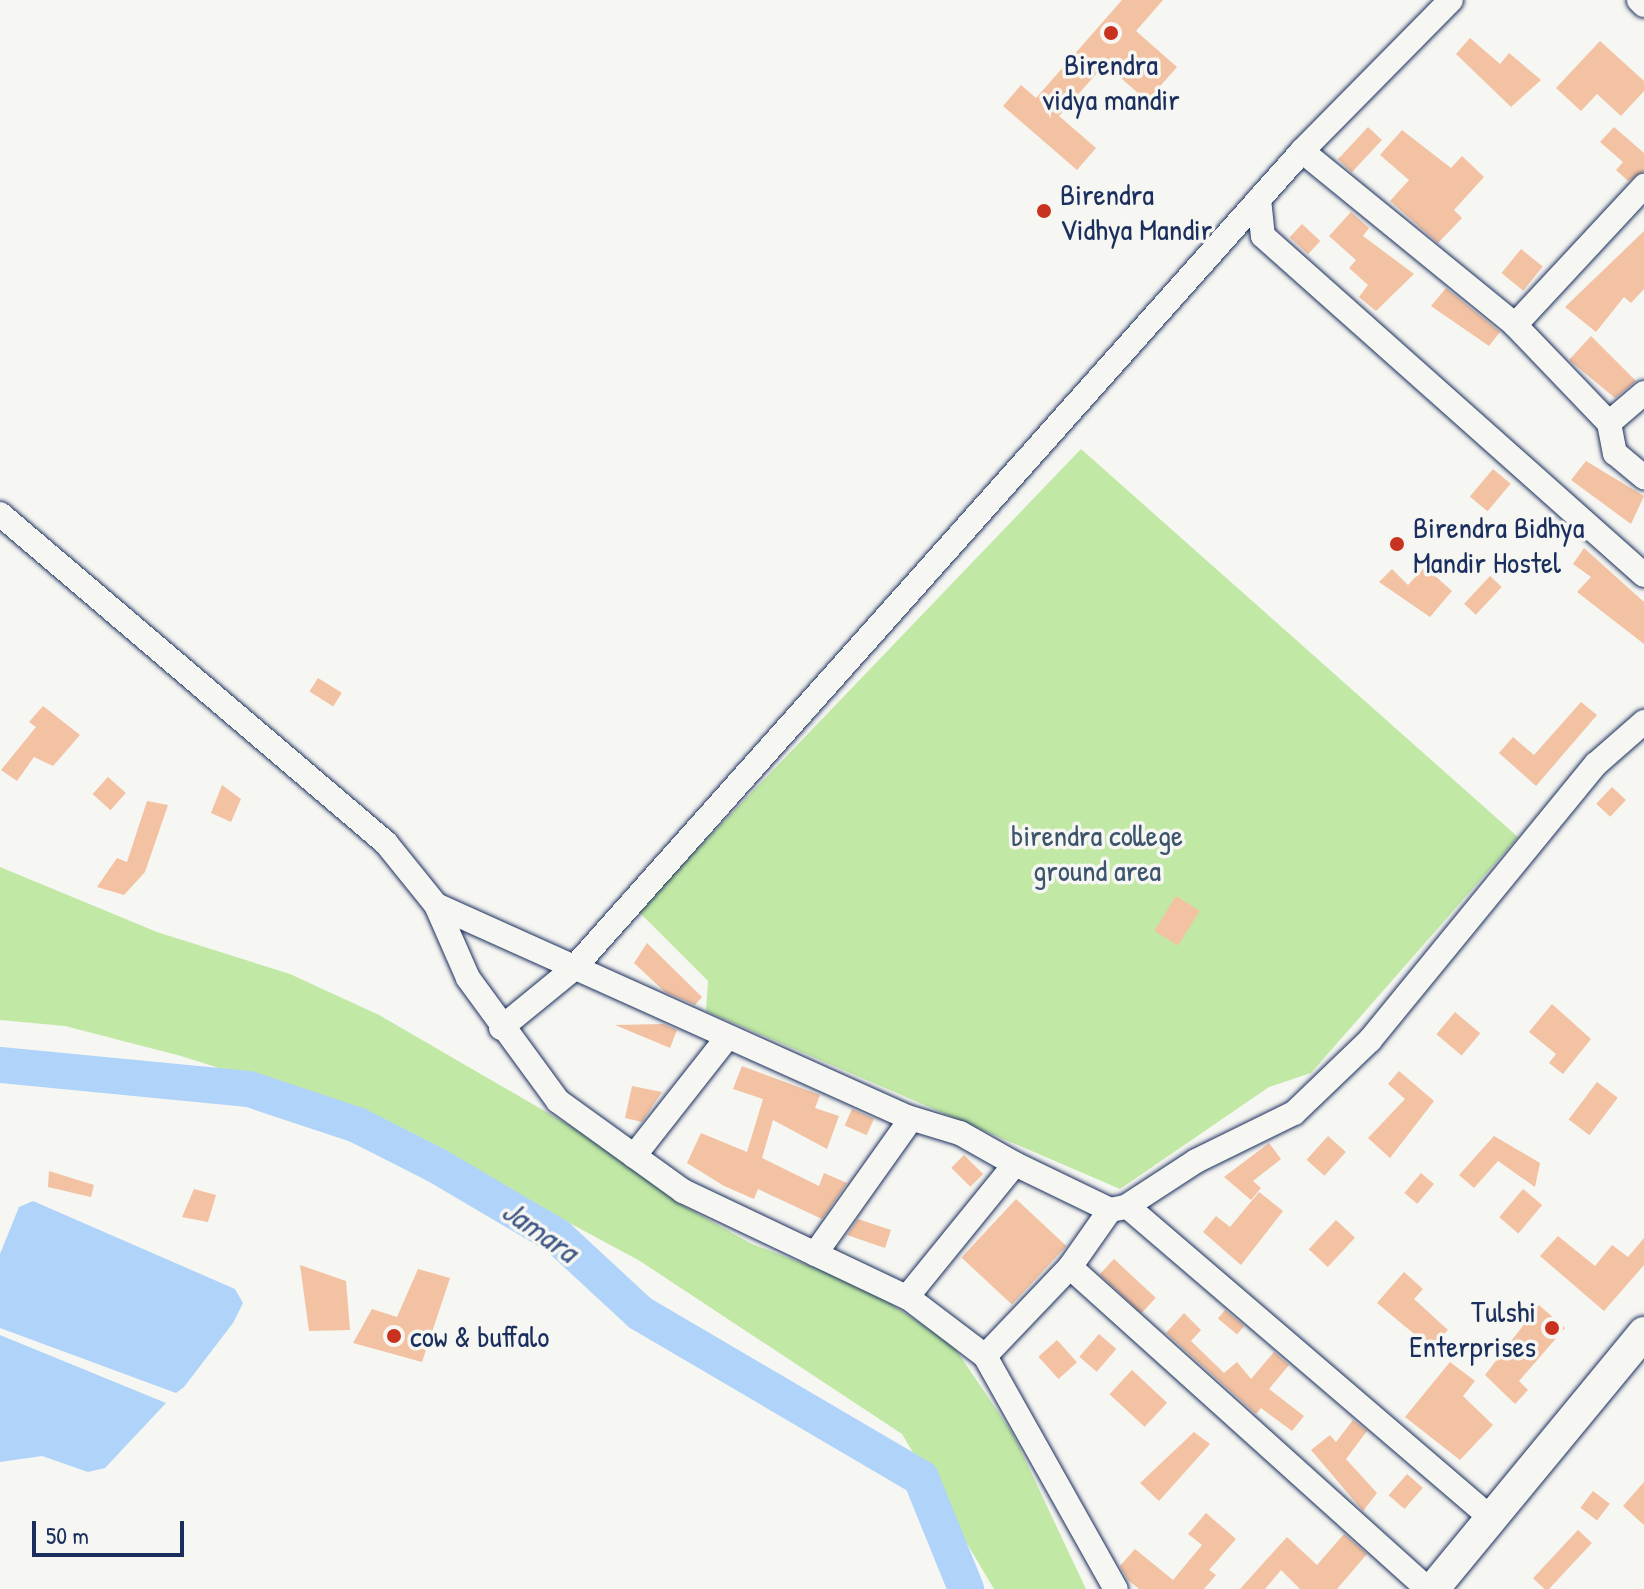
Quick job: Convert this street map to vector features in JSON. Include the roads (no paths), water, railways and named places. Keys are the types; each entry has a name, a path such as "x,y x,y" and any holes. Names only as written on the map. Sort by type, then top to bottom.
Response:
{"street":[{"path":"501,1028 573,969 1302,151 1451,0"},
{"path":"1639,0 1644,5"},
{"path":"1302,151 1515,325 1609,423 1615,453 1644,477"},
{"path":"1515,325 1644,186"},
{"path":"1259,199 1263,236 1644,575"},
{"path":"1609,423 1644,393"},
{"path":"0,514 386,843 436,905 468,978 501,1028 558,1101 683,1191 907,1297 985,1356 1116,1589"},
{"path":"985,1356 1070,1267 1118,1208 1196,1161 1294,1113 1370,1040 1596,764 1644,722"},
{"path":"436,905 911,1119 960,1133 1015,1164 1118,1208 1491,1518"},
{"path":"634,1156 727,1038"},
{"path":"815,1254 911,1119"},
{"path":"907,1297 1015,1164"},
{"path":"1070,1267 1431,1589 1644,1333"}],"water":[{"path":"33,1201 235,1289 243,1303 233,1323 184,1387 176,1393 0,1328 0,1254 19,1207"},
{"path":"0,1335 166,1403 105,1468 88,1472 42,1456 0,1462"}],"waterway":[{"name":"Jamara","path":"0,1065 249,1089 357,1125 436,1165 558,1237 640,1313 921,1478 966,1589"}],"place":[{"name":"Birendra vidya mandir","path":"1111,33"},
{"name":"Birendra Vidhya Mandir","path":"1044,211"},
{"name":"Birendra Bidhya Mandir Hostel","path":"1397,544"},
{"name":"Tulshi Enterprises","path":"1552,1328"},
{"name":"cow & buffalo","path":"394,1336"}],"park label":[{"name":"birendra college ground area","path":"1097,852"}]}
